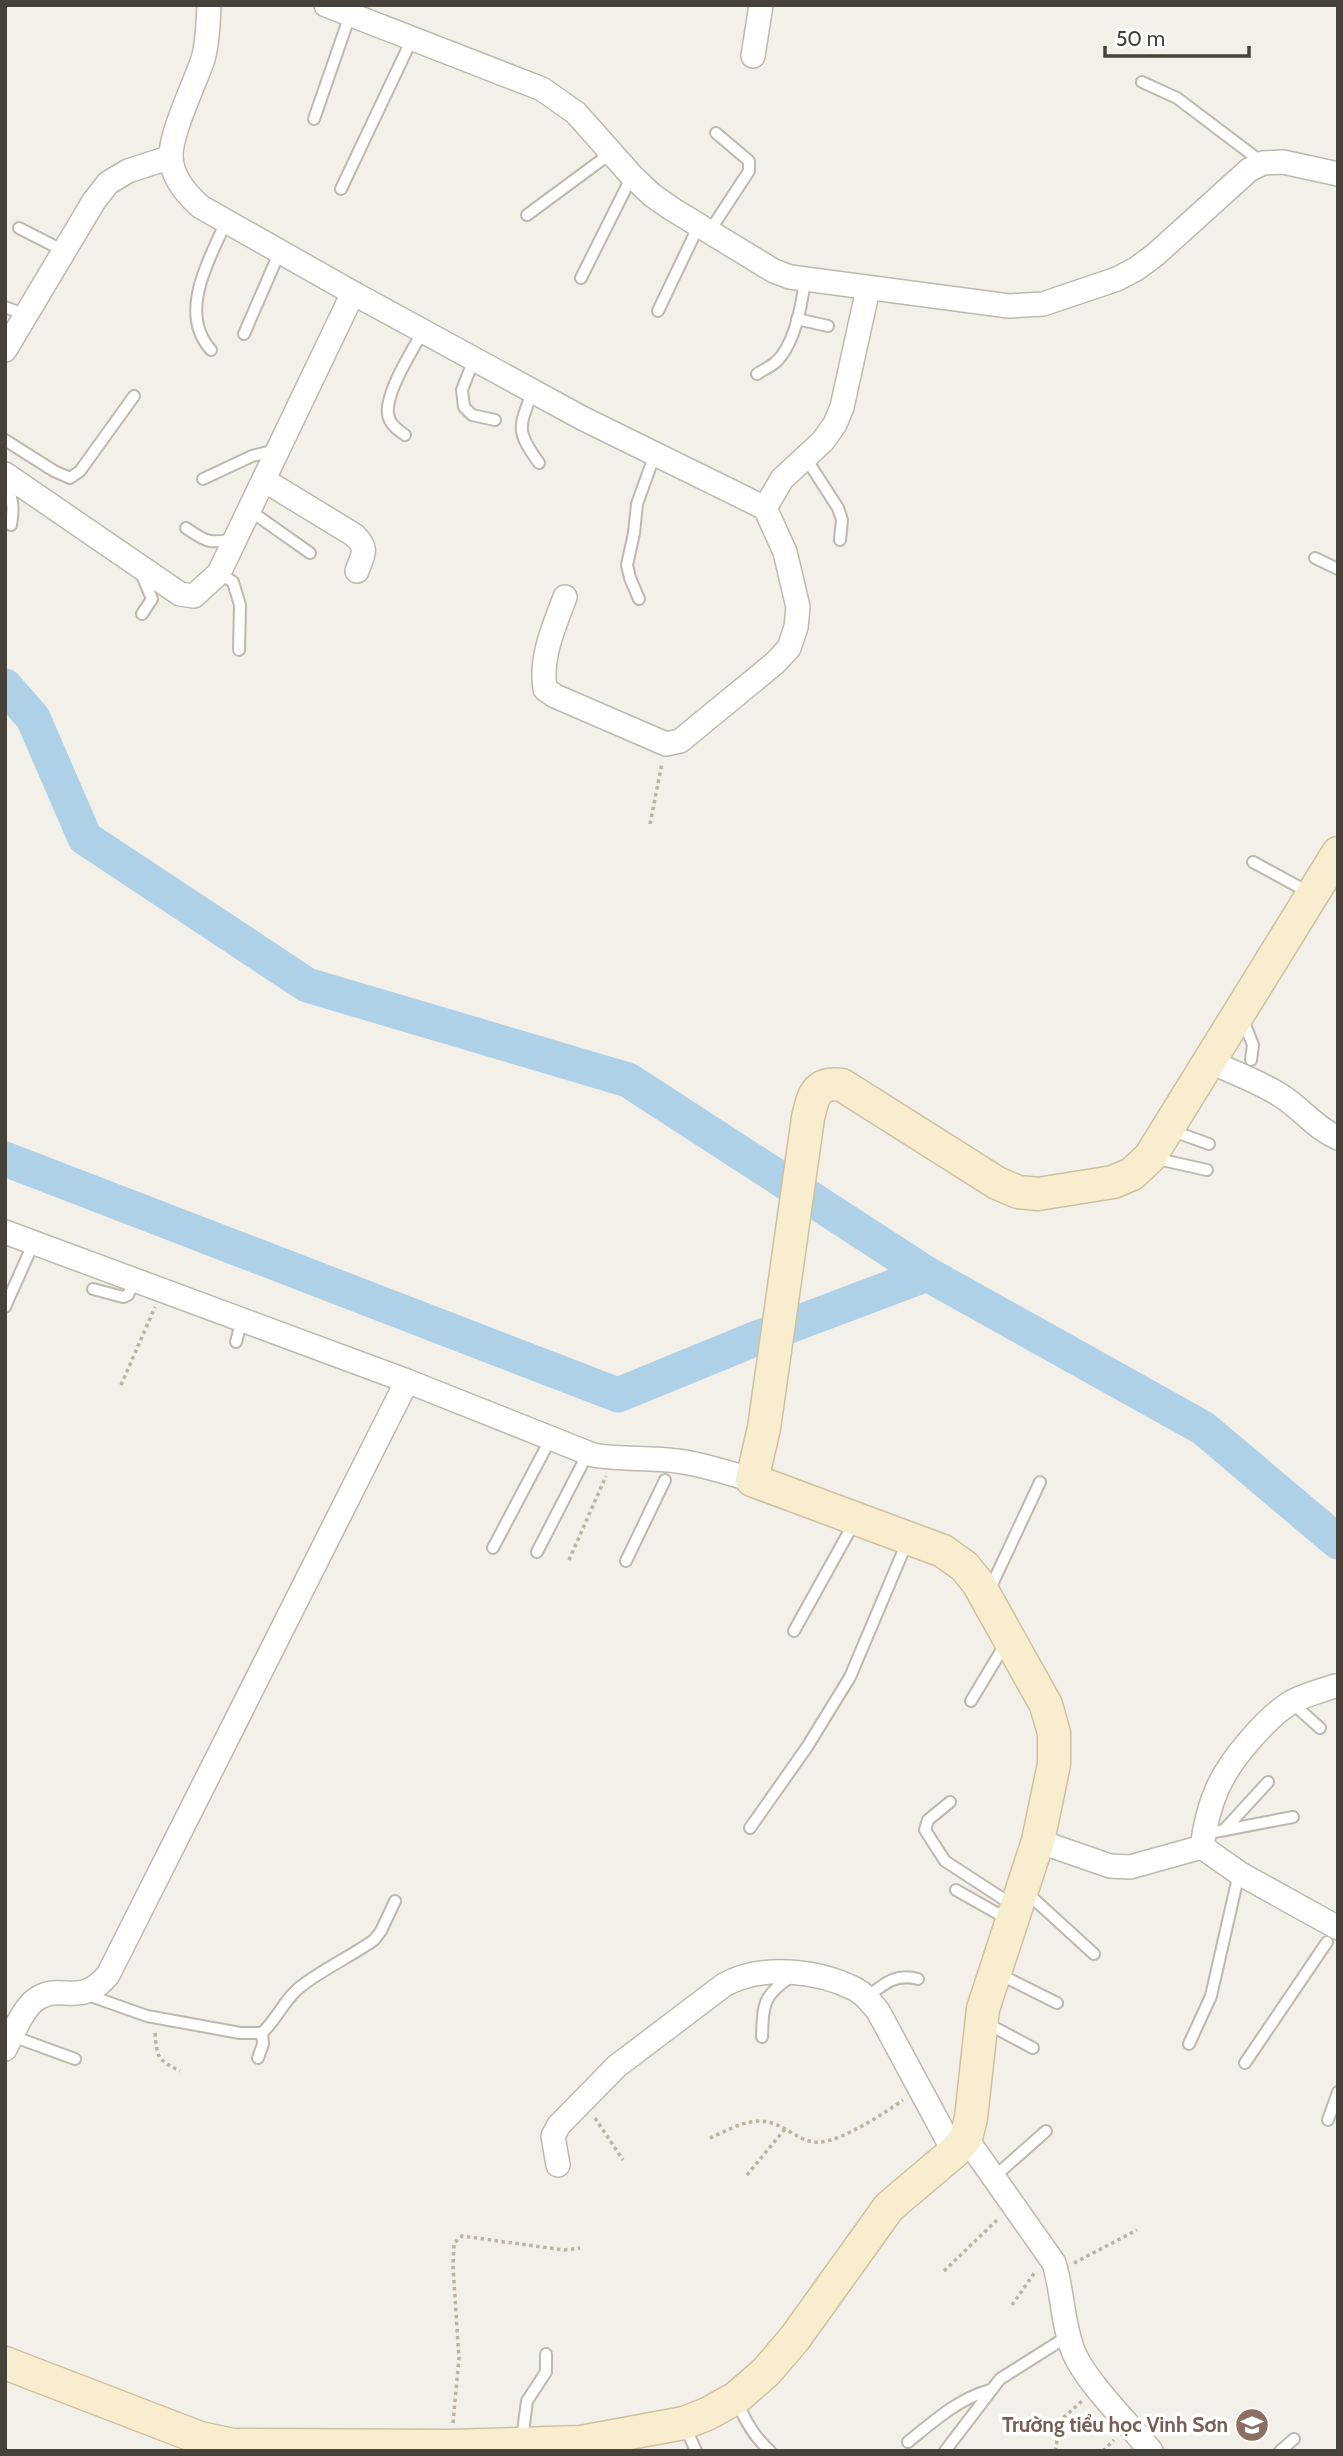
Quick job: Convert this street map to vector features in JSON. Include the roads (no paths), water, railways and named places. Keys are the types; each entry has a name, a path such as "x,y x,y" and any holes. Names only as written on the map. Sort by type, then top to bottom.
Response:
{"main road":[{"path":"5,2363 200,2438 233,2445 411,2448 690,2437 708,2414 736,2398 766,2372 795,2338 889,2207 960,2145 971,2118 981,2021 1038,1841 1055,1763 1054,1732 1046,1705 986,1597 964,1566 943,1551 752,1480 764,1428 808,1118 814,1096 821,1087 831,1083 842,1085 997,1183 1018,1192 1038,1195 1113,1182 1132,1174 1150,1157 1338,853"}],"street":[{"path":"209,5 204,56 173,141 171,157 176,175 187,194 201,207 474,359 765,508 785,552 798,607 796,627 789,648 775,663 680,741 666,744 545,689 543,673 548,646 565,597"},
{"path":"326,5 542,89 576,113 632,176 672,209 775,271 805,279 1010,306 1043,304 1117,279 1136,269 1155,256 1249,170 1264,163 1283,162 1338,174"},
{"path":"753,55 761,5"},
{"path":"5,350 15,311 64,251 108,183 128,171 171,157"},
{"path":"765,508 782,479 823,441 835,424 842,407 868,289"},
{"path":"5,474 180,594 194,596 219,573 353,293"},
{"path":"264,480 362,542 365,550 357,571"},
{"path":"1209,1061 1277,1093 1317,1126 1338,1138"},
{"path":"5,1232 407,1381 588,1453 670,1469 694,1463 752,1480"},
{"path":"8,2041 27,2009 38,1998 50,1994 83,1993 98,1987 108,1975 407,1381"},
{"path":"1333,1932 1240,1873 1210,1837 1206,1817 1220,1780 1234,1758 1267,1721 1291,1702 1335,1686"},
{"path":"1038,1841 1110,1866 1130,1867 1210,1837"},
{"path":"558,2165 553,2136 559,2125 617,2066 724,1985 755,1973 797,1972 855,1989 867,1997 878,2011 919,2089 960,2145 994,2177 1054,2265 1068,2336 1075,2354 1098,2387 1151,2451"}],"lane":[{"path":"314,118 350,15"},
{"path":"341,189 412,39"},
{"path":"1142,82 1177,99 1264,163"},
{"path":"658,311 704,229 749,171 748,161 716,133"},
{"path":"527,215 611,153"},
{"path":"581,278 632,176"},
{"path":"211,350 195,322 197,292 226,221"},
{"path":"19,228 64,251"},
{"path":"244,334 280,251"},
{"path":"757,374 776,361 785,349 801,309 805,279"},
{"path":"797,319 828,326"},
{"path":"405,435 393,426 388,414 391,396 424,331"},
{"path":"474,359 462,390 464,407 472,415 495,420"},
{"path":"533,391 521,431 526,445 540,463"},
{"path":"5,440 70,478 80,471 134,396"},
{"path":"203,479 252,456 278,450"},
{"path":"639,599 627,565 637,504 655,454"},
{"path":"805,457 838,508 842,520 840,540"},
{"path":"5,483 15,508 11,524"},
{"path":"250,510 310,553"},
{"path":"186,528 205,541 218,542 236,538"},
{"path":"1315,558 1338,569"},
{"path":"138,566 152,599 142,614"},
{"path":"219,573 233,582 240,605 239,650"},
{"path":"1253,862 1312,895"},
{"path":"1240,1011 1253,1045 1251,1060"},
{"path":"1167,1130 1209,1144"},
{"path":"1150,1157 1207,1170"},
{"path":"5,1307 34,1242"},
{"path":"93,1289 124,1297 128,1295 135,1279"},
{"path":"236,1342 242,1319"},
{"path":"493,1548 551,1438"},
{"path":"537,1552 588,1453"},
{"path":"626,1561 670,1469"},
{"path":"986,1597 1041,1482"},
{"path":"794,1631 857,1519"},
{"path":"750,1828 807,1747 850,1677 909,1538"},
{"path":"971,1701 1008,1638"},
{"path":"1291,1702 1320,1728"},
{"path":"1210,1837 1268,1782"},
{"path":"950,1802 928,1820 925,1830 946,1861 1094,1954"},
{"path":"1210,1837 1293,1817"},
{"path":"1189,2044 1211,1996 1240,1873"},
{"path":"956,1890 1017,1906"},
{"path":"83,1993 131,2012 153,2017 240,2033 262,2033 300,1987 374,1940 395,1901"},
{"path":"1245,2063 1333,1932"},
{"path":"762,2037 763,2008 766,2000 779,1985 797,1972"},
{"path":"995,1972 1057,2003"},
{"path":"867,1997 894,1979 905,1976 918,1979"},
{"path":"981,2021 1033,2048"},
{"path":"258,2058 263,2044 262,2033"},
{"path":"8,2041 75,2059"},
{"path":"1328,2120 1338,2092"},
{"path":"994,2177 1046,2131"},
{"path":"945,2451 990,2390 1011,2370 1068,2336"},
{"path":"521,2445 527,2401 546,2372 545,2354"},
{"path":"908,2442 958,2403 973,2394 990,2390"},
{"path":"736,2398 758,2446 770,2451"},
{"path":"1280,2451 1294,2438"}],"waterway":[{"path":"5,686 33,718 85,838 307,985 628,1080 927,1274"},
{"path":"5,1159 618,1395 757,1338 927,1274 1203,1428 1338,1542"}],"place":[{"name":"Trường tiểu học Vinh Sơn","path":"1252,2425"}]}
